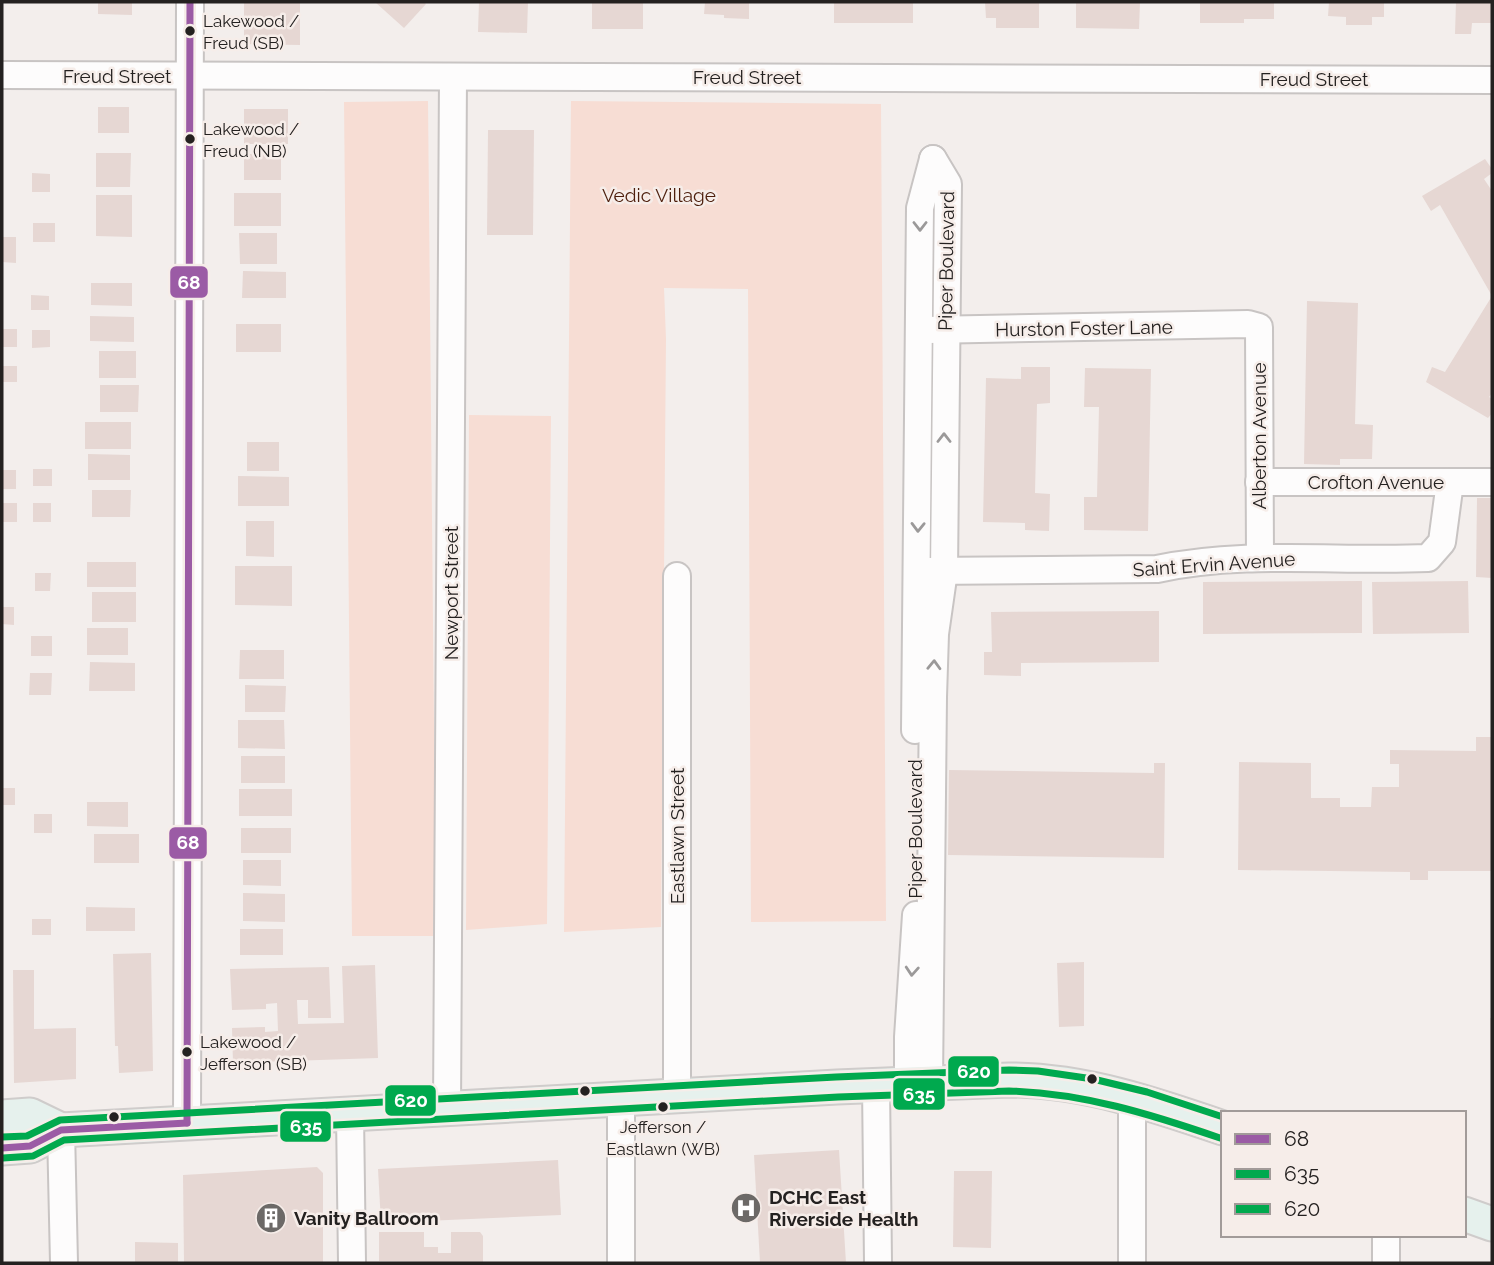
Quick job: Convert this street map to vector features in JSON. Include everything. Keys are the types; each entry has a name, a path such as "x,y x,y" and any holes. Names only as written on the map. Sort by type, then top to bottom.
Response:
{"main road":[{"path":"2,1148 30,1146 61,1130 905,1083 1030,1080 1068,1084 1132,1098 1221,1127"},
{"path":"2,1117 30,1115 61,1130"},
{"path":"1466,1215 1492,1224"}],"street":[{"path":"187,1123 190,2"},
{"name":"Freud Street","path":"2,75 1492,80"},
{"name":"Newport Street","path":"447,1108 453,77"},
{"name":"Piper Boulevard","path":"878,1263 905,1083 917,897 915,652 931,571 932,330 920,208 933,159 948,184 932,330"},
{"name":"Hurston Foster Lane","path":"932,330 1248,324"},
{"name":"Alberton Avenue","path":"1248,324 1259,327 1260,557"},
{"name":"Crofton Avenue","path":"1259,482 1492,482"},
{"name":"Saint Ervin Avenue","path":"931,571 1157,569 1260,557 1428,558 1442,542 1450,482"},
{"name":"Eastlawn Street","path":"677,576 677,1096"},
{"path":"1132,1098 1132,1263"},
{"path":"621,1099 621,1263"},
{"path":"350,1114 352,1263"},
{"path":"61,1130 64,1263"},
{"path":"1386,1237 1386,1263"}],"green space":[{"path":"428,101 436,936 352,936 344,102"},
{"name":"Vedic Village","path":"571,101 881,104 886,921 751,922 748,289 664,288 666,339 661,927 564,932"},
{"path":"469,415 551,416 547,924 466,930"}],"building":[{"path":"98,2 132,2 132,15 98,14"},
{"path":"244,2 300,2 300,45 244,44"},
{"path":"375,2 424,2 426,4 404,28"},
{"path":"479,2 528,2 527,33 478,32"},
{"path":"592,2 643,2 643,29 592,29"},
{"path":"705,2 749,2 749,19 704,14"},
{"path":"834,2 913,3 913,23 834,23"},
{"path":"985,2 1039,2 1039,28 996,28 996,18 986,18"},
{"path":"1076,2 1140,2 1139,29 1076,28"},
{"path":"1200,2 1274,2 1274,19 1244,19 1244,23 1200,23"},
{"path":"1329,2 1384,2 1384,17 1372,17 1372,25 1346,25 1346,17 1328,16"},
{"path":"1456,2 1492,2 1492,23 1472,23 1471,34 1455,34"},
{"path":"98,107 129,107 129,133 98,133"},
{"path":"244,109 288,109 288,144 244,144"},
{"path":"488,130 534,130 533,235 487,235"},
{"path":"96,153 131,153 130,187 96,187"},
{"path":"244,154 281,154 281,180 244,180"},
{"path":"1485,159 1492,169 1492,173 1484,179 1492,191 1492,296 1440,205 1431,211 1422,196"},
{"path":"32,173 50,174 50,192 32,192"},
{"path":"234,193 281,193 281,226 234,226"},
{"path":"96,195 132,195 132,237 96,236"},
{"path":"33,223 55,223 55,242 33,242"},
{"path":"239,233 277,233 277,264 240,264"},
{"path":"2,237 16,237 16,263 2,262"},
{"path":"243,271 286,272 286,298 242,298"},
{"path":"91,283 132,283 132,306 91,305"},
{"path":"31,295 49,296 49,310 31,310"},
{"path":"1492,296 1492,393 1489,397 1492,399 1492,413 1488,418 1426,382 1432,367 1445,372"},
{"path":"1307,301 1358,303 1355,424 1373,425 1372,459 1340,459 1340,465 1304,464"},
{"path":"90,316 134,317 134,342 90,341"},
{"path":"236,324 281,324 281,352 236,352"},
{"path":"2,329 17,329 17,347 2,347"},
{"path":"32,330 50,330 50,347 32,348"},
{"path":"99,351 136,351 136,378 99,378"},
{"path":"2,366 17,366 17,382 2,382"},
{"path":"1021,367 1050,367 1050,403 1037,404 1035,493 1050,494 1049,531 1025,530 1025,523 983,522 986,378 1021,379"},
{"path":"1085,368 1151,369 1148,531 1084,530 1084,497 1097,497 1099,407 1084,407"},
{"path":"100,385 139,385 138,412 100,412"},
{"path":"85,422 131,422 131,449 85,449"},
{"path":"247,442 279,442 279,471 247,471"},
{"path":"88,454 130,455 130,480 88,480"},
{"path":"33,469 52,469 52,486 33,486"},
{"path":"2,470 16,470 16,489 2,489"},
{"path":"238,476 289,477 289,506 238,506"},
{"path":"92,490 131,490 130,517 92,517"},
{"path":"1477,498 1492,498 1492,578 1476,577"},
{"path":"2,503 17,503 17,522 2,522"},
{"path":"33,503 51,503 51,522 33,522"},
{"path":"246,521 274,521 274,557 246,556"},
{"path":"87,562 136,562 136,587 87,587"},
{"path":"235,566 292,566 292,606 235,605"},
{"path":"35,573 51,573 50,591 35,591"},
{"path":"1362,581 1362,633 1203,634 1203,582"},
{"path":"1468,581 1469,633 1373,634 1372,582"},
{"path":"92,592 136,592 136,622 92,622"},
{"path":"2,607 14,607 14,625 2,624"},
{"path":"1159,611 1159,662 1021,663 1021,676 984,675 984,652 992,652 991,612"},
{"path":"87,628 128,628 128,655 87,655"},
{"path":"31,636 52,636 52,656 31,656"},
{"path":"240,650 284,650 284,679 239,679"},
{"path":"90,662 135,663 135,691 89,691"},
{"path":"30,673 52,673 51,695 29,695"},
{"path":"245,685 286,686 285,712 245,712"},
{"path":"238,720 284,720 285,749 238,748"},
{"path":"1476,737 1492,737 1492,871 1428,871 1428,880 1410,880 1410,872 1238,870 1239,762 1311,763 1311,798 1340,798 1340,807 1371,807 1372,787 1399,787 1399,764 1390,764 1390,750 1476,751"},
{"path":"241,756 285,756 285,783 241,783"},
{"path":"1154,763 1165,763 1164,858 948,855 949,770 1154,773"},
{"path":"2,788 15,788 15,805 2,805"},
{"path":"239,789 292,789 292,816 239,816"},
{"path":"87,802 128,802 128,827 87,826"},
{"path":"34,814 52,814 52,833 34,833"},
{"path":"241,828 291,828 291,853 241,853"},
{"path":"94,834 139,834 139,863 94,863"},
{"path":"243,860 281,860 281,886 243,885"},
{"path":"243,893 285,894 285,922 243,921"},
{"path":"86,907 135,908 135,931 86,931"},
{"path":"32,919 51,919 51,935 32,935"},
{"path":"240,929 283,929 283,955 240,955"},
{"path":"151,953 153,1071 119,1073 118,1046 115,1046 113,954"},
{"path":"1084,962 1084,1026 1059,1027 1057,963"},
{"path":"375,965 378,1058 233,1063 232,1028 265,1027 265,1032 278,1031 277,1003 266,1004 266,1009 232,1010 230,969 329,967 331,1018 308,1018 308,1000 297,1000 298,1024 344,1023 342,966"},
{"path":"13,970 34,970 34,1029 76,1028 76,1079 14,1083"},
{"path":"1492,1018 1492,1060 1490,1060"},
{"path":"839,1150 846,1263 760,1263 754,1155"},
{"path":"558,1160 561,1215 381,1223 378,1169"},
{"name":"Vanity Ballroom","path":"317,1167 323,1173 323,1263 184,1263 183,1175"},
{"path":"954,1171 992,1171 991,1248 953,1247"},
{"path":"379,1232 424,1232 424,1247 438,1247 438,1253 451,1253 451,1232 480,1232 483,1236 483,1263 379,1261"},
{"path":"135,1242 178,1243 178,1263 135,1263"}],"transit line":[{"name":"68","path":"187,1123 190,2"},
{"name":"620","path":"2,1137 27,1136 60,1120 836,1077 1009,1070 1093,1079 1147,1092 1221,1116"},
{"name":"635","path":"3,1158 33,1156 64,1140 838,1097 1009,1091 1090,1100 1220,1138"},
{"name":"68","path":"2,1148 30,1146 61,1130 187,1123"}],"place":[{"name":"Lakewood / Freud (SB)","path":"190,31"},
{"name":"Lakewood / Freud (NB)","path":"190,139"},
{"name":"Lakewood / Jefferson (SB)","path":"187,1052"},
{"name":"Jefferson / Eastlawn (WB)","path":"663,1107"},
{"name":"DCHC East Riverside Health","path":"746,1208"},
{"name":"Vanity Ballroom","path":"271,1218"}]}
